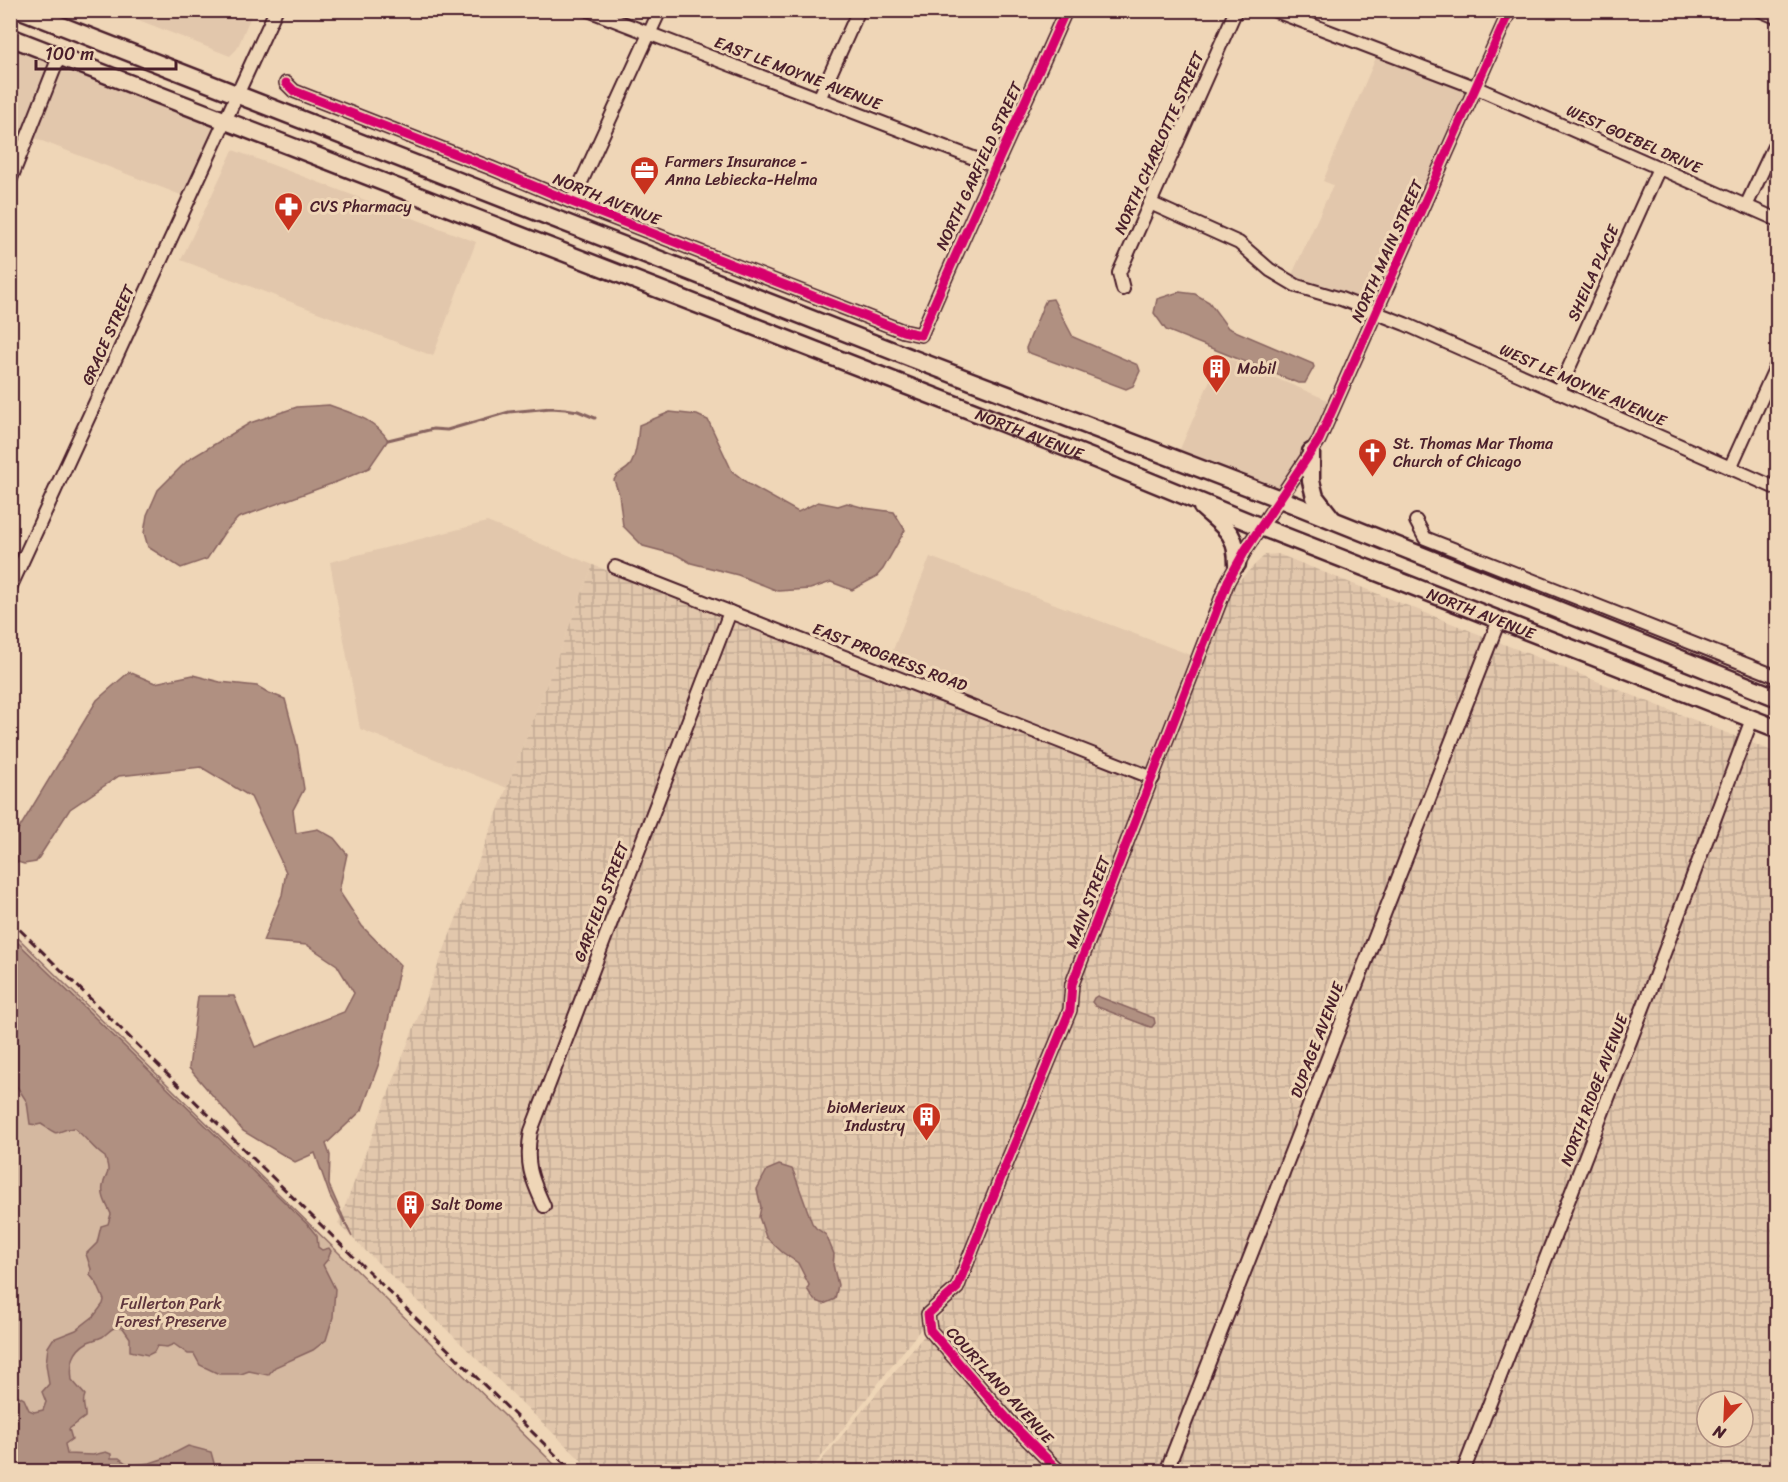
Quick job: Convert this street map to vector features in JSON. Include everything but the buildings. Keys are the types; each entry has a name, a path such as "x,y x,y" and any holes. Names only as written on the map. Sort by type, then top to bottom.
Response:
{"main road":[{"name":"NORTH AVENUE","path":"21,10 911,358 1334,520 1778,698"},
{"name":"NORTH AVENUE","path":"10,37 1095,459 1261,527 1778,729"},
{"path":"1311,452 1311,481 1315,497 1334,520"},
{"path":"1195,500 1233,537 1237,548 1237,564"}],"street":[{"name":"GRACE STREET","path":"10,588 276,10"},
{"name":"EAST LE MOYNE AVENUE","path":"588,10 997,167"},
{"path":"572,202 660,10"},
{"path":"819,99 859,10"},
{"name":"NORTH GARFIELD STREET","path":"921,335 1066,10"},
{"name":"NORTH CHARLOTTE STREET","path":"1123,289 1119,273 1236,10"},
{"name":"WEST GOEBEL DRIVE","path":"1273,10 1477,88 1778,220"},
{"name":"NORTH MAIN STREET","path":"1280,499 1319,440 1510,10"},
{"path":"1759,10 1778,18"},
{"path":"10,181 59,57"},
{"name":"NORTH AVENUE","path":"286,83 294,91 572,202 903,331 921,335"},
{"path":"1746,206 1778,138"},
{"name":"SHEILA PLACE","path":"1558,392 1659,168"},
{"path":"1150,203 1239,243 1270,270 1297,286 1341,299 1376,313"},
{"name":"WEST LE MOYNE AVENUE","path":"1376,313 1778,489"},
{"path":"1730,468 1778,362"},
{"name":"MAIN STREET","path":"928,1314 957,1288 970,1258 1070,1010 1072,984 1228,581 1280,499"},
{"path":"1416,521 1425,538 1778,677"},
{"name":"EAST PROGRESS ROAD","path":"615,567 1153,778"},
{"name":"GARFIELD STREET","path":"544,1206 529,1168 528,1150 531,1131 730,612"},
{"name":"DUPAGE AVENUE","path":"1166,1472 1499,620"},
{"name":"NORTH RIDGE AVENUE","path":"1463,1472 1656,976 1752,719"},
{"name":"COURTLAND AVENUE","path":"928,1314 930,1330 1011,1423 1060,1472"}],"shaded area":[{"path":"253,10 237,49 230,56 116,11"},
{"path":"10,42 220,124 186,197 11,129"},
{"path":"1378,53 1473,90 1373,309 1290,279 1333,185 1323,181"},
{"path":"233,150 476,242 433,356 181,260"},
{"path":"1179,292 1195,294 1209,302 1228,328 1313,364 1314,367 1305,383 1298,383 1166,330 1154,313 1157,299"},
{"path":"1053,299 1073,337 1138,365 1140,371 1133,386 1126,389 1027,352 1026,348 1043,306 1046,300"},
{"path":"1221,355 1330,401 1315,437 1278,494 1177,456"},
{"path":"329,405 369,422 388,440 369,468 238,518 224,533 207,559 181,568 148,547 144,533 147,515 158,490 188,460 250,423 297,407"},
{"path":"670,412 697,415 708,420 732,471 750,485 798,512 818,502 838,506 847,503 894,512 905,530 883,569 876,577 852,590 831,582 810,589 778,591 738,575 691,563 677,555 643,546 623,526 619,494 614,480 617,475 629,467 633,460 639,425"},
{"path":"487,522 593,565 507,788 360,729 330,562"},
{"path":"1278,554 1777,753 1778,1436 1764,1471 812,1472 964,1287 1230,589 1265,555"},
{"path":"930,557 1196,657 1152,775 885,670"},
{"path":"593,565 1149,780 1066,1012 955,1285 810,1471 604,1472 586,1465 338,1224"},
{"path":"129,672 155,683 193,675 220,682 257,686 285,699 297,745 304,789 293,810 296,833 318,829 334,838 347,854 339,891 362,926 400,965 379,1063 362,1110 326,1144 330,1155 329,1185 352,1237 330,1196 315,1153 295,1162 243,1131 189,1068 198,996 234,996 255,1047 344,1012 354,993 337,965 307,945 263,941 282,895 286,872 251,797 201,767 119,776 70,809 36,862 24,864 11,860 11,842 97,700"},
{"path":"11,936 308,1225 317,1236 318,1247 322,1250 329,1248 331,1251 323,1265 335,1289 333,1317 326,1340 313,1350 275,1367 268,1375 249,1371 241,1374 219,1374 200,1365 194,1354 188,1354 174,1344 167,1347 157,1346 154,1352 148,1355 130,1351 130,1338 123,1328 119,1327 88,1342 75,1354 71,1369 72,1380 85,1395 83,1401 85,1417 69,1429 72,1439 65,1444 67,1454 93,1455 106,1452 111,1454 111,1458 119,1458 133,1465 165,1458 188,1446 211,1452 214,1463 210,1471 11,1471 11,1385 15,1394 24,1399 29,1410 34,1412 43,1410 46,1402 42,1392 49,1384 46,1364 48,1347 53,1339 76,1330 94,1316 103,1304 104,1300 97,1284 90,1275 91,1269 86,1254 97,1243 101,1226 108,1224 111,1214 103,1193 108,1171 105,1157 74,1128 55,1133 41,1124 30,1124 27,1102 11,1081"},
{"path":"1097,996 1154,1018 1155,1023 1150,1027 1095,1006 1092,1002"},
{"path":"779,1165 792,1169 812,1223 826,1235 834,1254 833,1265 838,1285 835,1299 824,1304 814,1300 807,1289 809,1285 798,1263 766,1237 759,1217 761,1207 757,1189 767,1170"}],"green space":[{"name":"Fullerton Park Forest Preserve","path":"10,930 561,1471 11,1471"}],"waterway":[{"path":"388,440 433,429 447,430 509,412 551,408 578,411 595,418"}],"railway":[{"path":"10,920 573,1472"}],"cycle path":[{"path":"286,83 294,91 572,202 903,331 921,335 1066,10"},
{"path":"1060,1472 1011,1423 930,1330 928,1314 957,1288 1070,1010 1072,984 1228,581 1246,549 1319,440 1510,10"}],"place":[{"name":"Farmers Insurance - Anna Lebiecka-Helma","path":"644,196"},
{"name":"CVS Pharmacy","path":"289,232"},
{"name":"Mobil","path":"1216,394"},
{"name":"St. Thomas Mar Thoma Church of Chicago","path":"1372,478"},
{"name":"bioMerieux Industry","path":"926,1142"},
{"name":"Salt Dome","path":"410,1230"}]}
